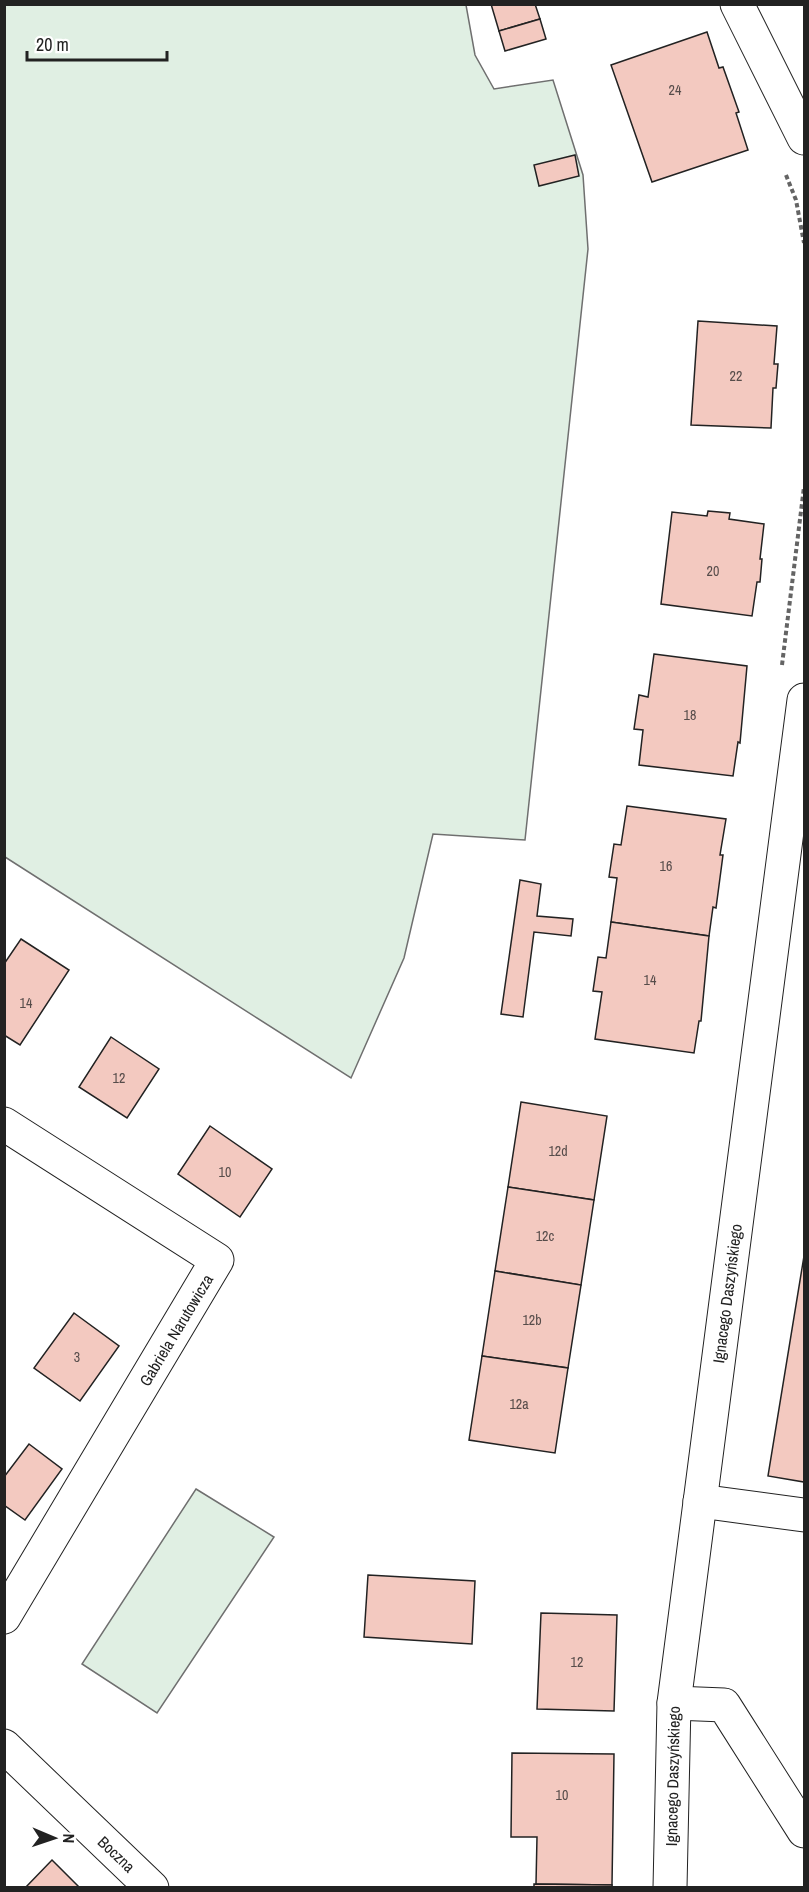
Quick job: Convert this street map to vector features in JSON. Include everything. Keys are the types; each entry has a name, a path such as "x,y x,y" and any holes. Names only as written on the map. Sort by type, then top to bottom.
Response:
{"street":[{"path":"738,4 804,138"},
{"name":"Ignacego Daszyńskiego","path":"670,1887 674,1703 804,700"},
{"name":"Gabriela Narutowicza","path":"4,1124 217,1260 4,1617"},
{"path":"700,1501 804,1515"},
{"path":"674,1703 724,1705 804,1831"},
{"name":"Boczna","path":"4,1746 152,1887"}],"path":[{"path":"794,578 804,487"}],"green space":[{"path":"4,5 466,5 475,55 494,89 553,80 583,175 588,249 525,840 433,834 404,958 351,1078 5,857"},
{"path":"196,1489 274,1537 157,1713 82,1664"}],"building":[{"path":"491,4 535,4 540,19 499,31"},
{"path":"540,19 546,39 505,51 499,31"},
{"path":"707,32 719,68 723,67 739,112 736,113 748,150 652,182 611,65"},
{"path":"575,155 579,176 539,186 534,165"},
{"path":"698,321 777,326 774,364 778,364 776,388 773,388 771,428 691,425"},
{"path":"708,511 730,513 729,519 764,524 760,582 757,582 752,616 661,604 672,512 707,516"},
{"path":"654,654 747,666 740,743 738,742 733,776 639,765 643,730 634,729 639,695 648,697"},
{"path":"627,806 726,819 720,855 723,855 716,908 713,907 709,936 611,922 617,878 609,877 614,844 621,845"},
{"path":"520,880 541,884 537,916 573,919 571,936 534,932 523,1017 501,1014"},
{"path":"611,922 709,936 701,1021 699,1021 694,1053 595,1039 602,992 593,991 598,957 606,958"},
{"path":"21,939 69,970 20,1045 4,1035 4,964"},
{"path":"111,1037 159,1069 127,1118 79,1087"},
{"path":"521,1102 607,1116 594,1200 508,1187"},
{"path":"210,1126 272,1169 240,1217 178,1174"},
{"path":"508,1187 594,1200 581,1285 495,1271"},
{"path":"804,1256 804,1482 768,1476"},
{"path":"495,1271 581,1285 568,1368 482,1356"},
{"path":"74,1313 119,1346 80,1401 34,1368"},
{"path":"482,1356 568,1368 555,1453 469,1440"},
{"path":"29,1444 62,1469 25,1520 4,1505 4,1477"},
{"path":"368,1575 475,1581 472,1644 364,1637"},
{"path":"541,1613 617,1615 614,1711 537,1709"},
{"path":"512,1753 614,1754 612,1885 536,1884 537,1837 511,1837"},
{"path":"52,1860 80,1888 25,1888"},
{"path":"534,1884 612,1885 612,1888 534,1888"}]}
